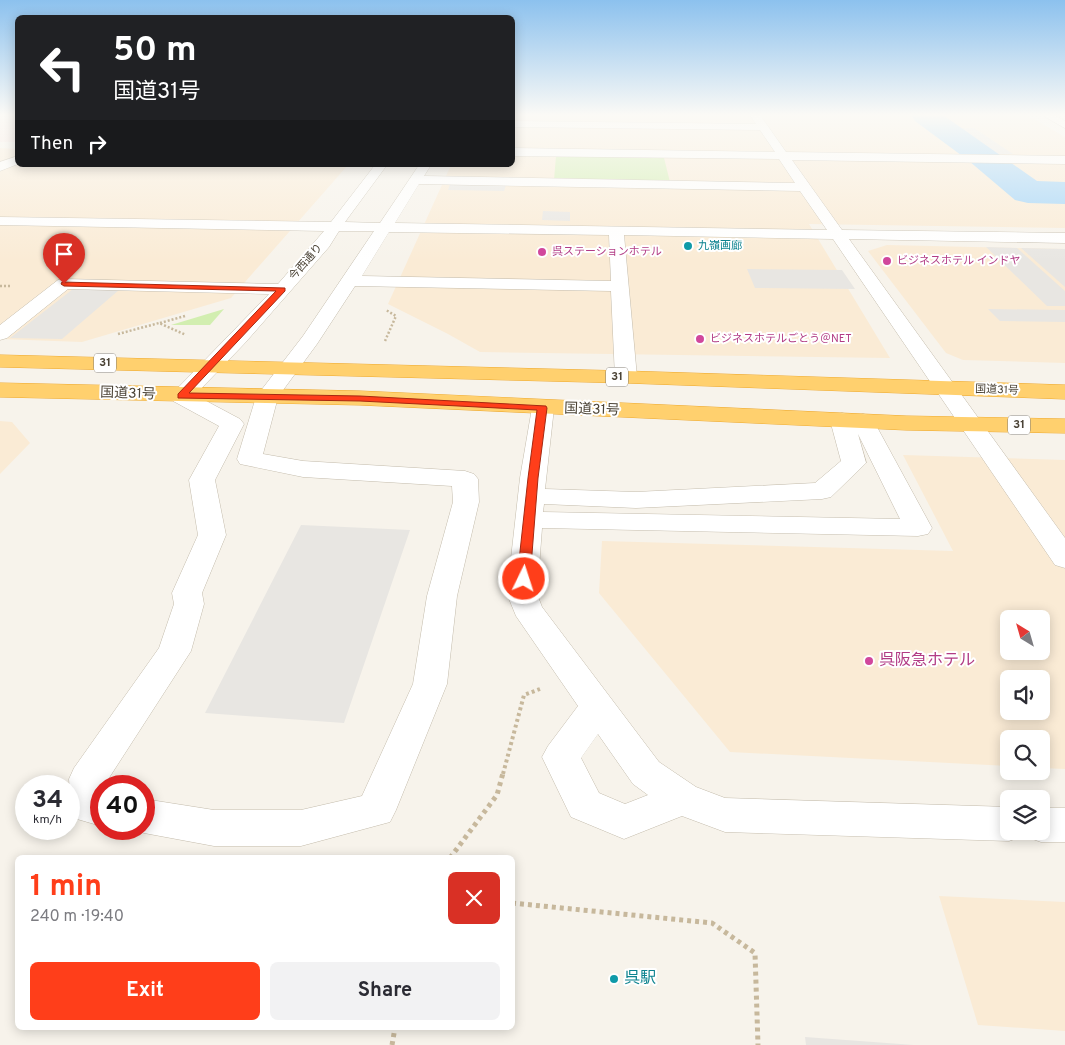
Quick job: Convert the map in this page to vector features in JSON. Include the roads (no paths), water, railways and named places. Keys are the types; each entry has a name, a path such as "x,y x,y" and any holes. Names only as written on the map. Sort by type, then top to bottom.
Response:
{"highway":[{"name":"国道31号","path":"0,361 288,368 370,372 626,377 1065,392"},
{"name":"国道31号","path":"0,390 181,396 360,398 542,408 853,421 1065,426"}],"street":[{"path":"789,164 972,424 1013,500 1065,559"},
{"name":"今西通り","path":"181,396 323,244 334,226 379,167"},
{"path":"155,818 214,828 301,828 376,810 430,684 442,596 466,502 465,478 304,469 249,459 267,397 350,281 424,167"},
{"path":"415,180 805,187"},
{"path":"0,221 1065,238"},
{"path":"616,230 626,377"},
{"path":"350,281 620,286"},
{"path":"0,334 64,284 282,289"},
{"path":"91,775 175,651 189,604 187,593 212,535 202,480 232,424 181,396"},
{"path":"542,408 522,594 527,609 646,773 682,800 725,815 1000,824"},
{"path":"531,508 918,528 853,421"},
{"path":"531,508 636,500 822,491 854,463 853,421"},
{"path":"598,706 560,757 585,805 624,822 682,800"},
{"path":"90,776 88,779 90,798"},
{"path":"1050,825 1065,826"}],"waterway":[{"path":"992,164 1028,192 1065,193"}],"place":[{"name":"九嶺画廊","path":"688,246"},
{"name":"呉ステーションホテル","path":"542,252"},
{"name":"ビジネスホテル インドヤ","path":"887,261"},
{"name":"ビジネスホテルごとう＠NET","path":"700,339"},
{"name":"呉阪急ホテル","path":"869,661"},
{"name":"呉駅","path":"614,979"}]}
